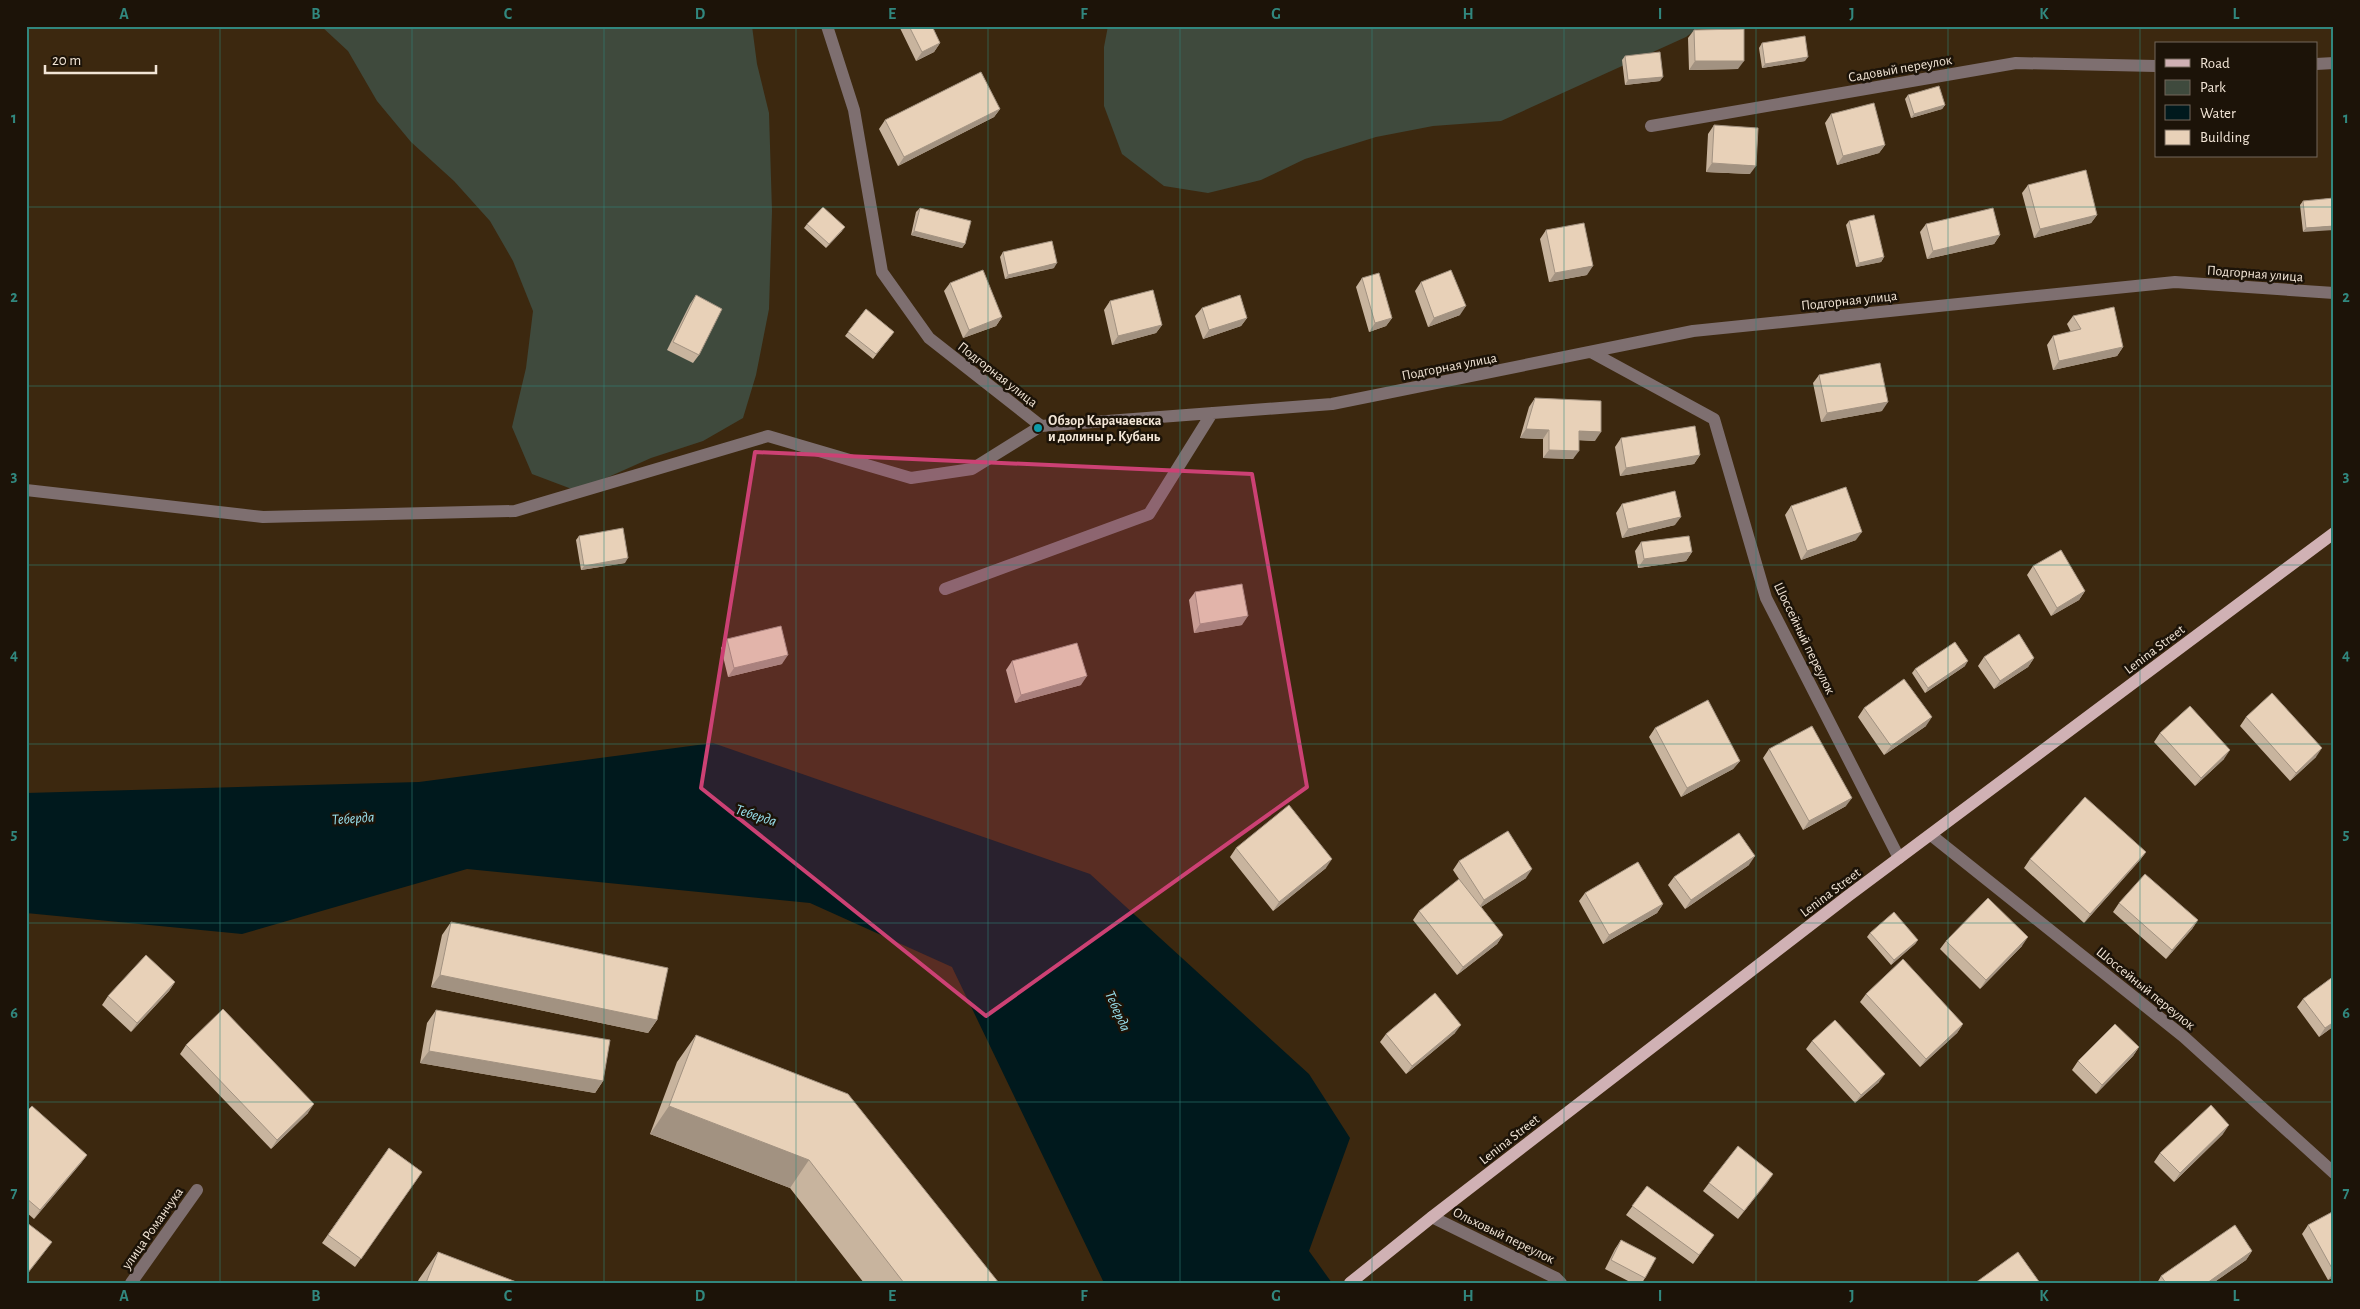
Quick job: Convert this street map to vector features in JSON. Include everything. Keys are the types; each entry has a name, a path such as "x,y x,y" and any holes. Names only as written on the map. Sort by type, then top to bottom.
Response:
{"main road":[{"name":"Lenina Street","path":"1350,1283 1432,1217 1899,858 2334,533"}],"street":[{"name":"Подгорная улица","path":"826,26 854,110 882,272 929,338 1041,426 1332,404 1693,331 2175,282 2334,293"},
{"name":"Садовый переулок","path":"1651,126 2016,63 2155,66"},
{"path":"2318,64 2334,63"},
{"name":"Шоссейный переулок","path":"1591,352 1714,419 1766,598 1899,858"},
{"path":"945,589 1149,514 1212,413"},
{"path":"26,490 263,517 515,511 768,436 911,478 972,469 1041,426"},
{"name":"Шоссейный переулок","path":"1931,835 2184,1037 2334,1173"},
{"name":"улица Романчука","path":"131,1283 197,1190"},
{"name":"Ольховый переулок","path":"1432,1217 1556,1278 1561,1283"}],"highlighted area":[{"path":"755,452 1252,474 1307,787 986,1016 701,788"}],"green space":[{"path":"321,26 752,26 757,64 769,113 772,211 769,309 756,375 743,418 703,441 651,458 577,491 532,474 512,427 526,368 533,311 513,261 490,221 454,181 411,142 377,101 348,51"},
{"path":"1108,26 1701,26 1686,37 1501,121 1433,126 1376,137 1305,159 1261,180 1208,193 1164,186 1122,154 1104,106 1104,47"}],"water":[{"name":"Теберда","path":"713,743 1090,874 1309,1074 1350,1138 1309,1251 1332,1283 1104,1283 952,967 810,903 467,869 242,934 26,913 26,793 419,782"}],"building":[{"path":"909,26 932,26 940,43 922,52"},
{"path":"1744,29 1744,61 1695,61 1694,30"},
{"path":"1805,36 1808,57 1765,64 1762,43"},
{"path":"1660,52 1663,77 1628,80 1625,56"},
{"path":"981,72 1000,109 904,157 885,120"},
{"path":"1939,86 1945,105 1914,114 1908,95"},
{"path":"1874,103 1885,145 1843,156 1831,114"},
{"path":"1714,125 1758,128 1756,166 1712,163"},
{"path":"2086,170 2097,215 2040,229 2028,185"},
{"path":"2334,198 2334,226 2306,228 2303,201"},
{"path":"823,207 845,227 829,244 807,224"},
{"path":"920,208 971,221 965,244 914,231"},
{"path":"1993,208 2000,235 1933,251 1926,224"},
{"path":"1874,215 1884,257 1859,263 1849,221"},
{"path":"1584,223 1593,266 1555,273 1546,230"},
{"path":"1052,241 1057,263 1008,275 1003,252"},
{"path":"983,270 1002,317 969,330 950,283"},
{"path":"1451,270 1466,306 1434,318 1421,282"},
{"path":"1379,273 1392,318 1375,323 1362,278"},
{"path":"1153,290 1162,325 1118,336 1110,301"},
{"path":"696,295 722,309 699,355 673,342"},
{"path":"1240,295 1247,318 1209,330 1202,308"},
{"path":"2114,307 2123,347 2059,361 2053,336 2081,329 2073,316"},
{"path":"866,309 894,332 876,354 848,332"},
{"path":"1880,363 1888,402 1827,413 1819,375"},
{"path":"1535,398 1601,401 1601,432 1579,431 1579,451 1549,450 1549,430 1526,429"},
{"path":"1695,426 1700,455 1626,468 1621,438"},
{"path":"1846,487 1862,532 1807,551 1791,506"},
{"path":"1675,491 1681,517 1628,529 1622,504"},
{"path":"623,528 628,558 584,566 579,536"},
{"path":"1689,536 1692,552 1644,559 1641,542"},
{"path":"2061,550 2085,591 2057,608 2033,566"},
{"path":"1242,584 1248,616 1200,624 1195,592"},
{"path":"781,626 788,655 734,668 727,639"},
{"path":"2019,634 2034,658 2000,681 1984,657"},
{"path":"1955,642 1968,661 1928,688 1915,669"},
{"path":"1077,643 1087,676 1021,695 1012,661"},
{"path":"1904,679 1932,717 1891,746 1864,708"},
{"path":"2272,693 2322,748 2296,773 2246,717"},
{"path":"1708,700 1740,761 1687,788 1655,728"},
{"path":"2190,706 2230,750 2201,778 2160,733"},
{"path":"1812,726 1852,798 1809,821 1769,749"},
{"path":"2085,797 2146,852 2090,914 2030,859"},
{"path":"1289,805 1332,859 1279,902 1236,848"},
{"path":"1508,831 1532,869 1484,900 1459,861"},
{"path":"1739,833 1755,856 1691,900 1674,877"},
{"path":"1638,862 1663,904 1609,935 1585,893"},
{"path":"2145,874 2198,920 2172,950 2119,903"},
{"path":"1459,879 1503,935 1463,967 1419,911"},
{"path":"1988,898 2028,937 1986,980 1946,941"},
{"path":"1894,912 1918,940 1894,960 1870,933"},
{"path":"451,922 668,968 657,1020 440,975"},
{"path":"146,955 175,982 137,1023 108,996"},
{"path":"1903,959 1963,1024 1926,1059 1866,994"},
{"path":"2334,976 2334,1022 2325,1028 2303,999"},
{"path":"1435,993 1461,1025 1412,1066 1386,1034"},
{"path":"223,1009 314,1104 277,1140 186,1045"},
{"path":"436,1010 610,1040 603,1081 429,1051"},
{"path":"1835,1020 1885,1074 1861,1095 1812,1041"},
{"path":"2115,1024 2139,1047 2102,1085 2078,1061"},
{"path":"696,1035 848,1094 999,1283 904,1283 809,1160 669,1106"},
{"path":"2211,1105 2229,1125 2180,1173 2160,1153"},
{"path":"32,1106 87,1155 40,1210 26,1198 26,1112"},
{"path":"1738,1146 1773,1174 1744,1211 1709,1183"},
{"path":"389,1148 422,1172 361,1259 328,1235"},
{"path":"1647,1186 1714,1235 1699,1255 1632,1206"},
{"path":"2334,1211 2334,1272 2308,1225"},
{"path":"26,1222 52,1242 26,1275"},
{"path":"2235,1225 2252,1251 2207,1283 2166,1283 2161,1276"},
{"path":"1621,1240 1656,1258 1645,1278 1611,1260"},
{"path":"438,1252 519,1283 426,1283"},
{"path":"2018,1252 2040,1283 1975,1283"}],"place":[{"name":"Обзор Карачаевска и долины р. Кубань","path":"1038,428"}]}
